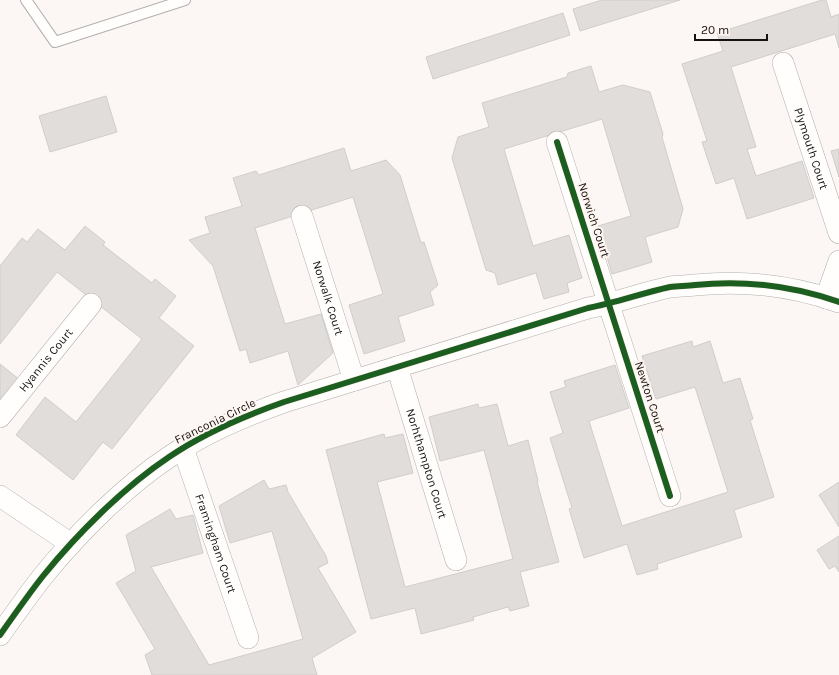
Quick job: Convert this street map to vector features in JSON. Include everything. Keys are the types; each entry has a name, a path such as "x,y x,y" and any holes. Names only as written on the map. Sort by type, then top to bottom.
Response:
{"street":[{"name":"Plymouth Court","path":"783,63 839,233"},
{"name":"Norwich Court","path":"557,142 610,304"},
{"name":"Norwalk Court","path":"302,216 354,380"},
{"path":"832,300 839,261"},
{"name":"Franconia Circle","path":"0,635 43,576 71,544 122,494 168,457 199,438 249,414 588,308 610,304 671,287 710,283 742,283 785,288 832,300"},
{"name":"Hyannis Court","path":"0,417 91,304"},
{"name":"Newton Court","path":"610,304 670,496"},
{"name":"Norhthampton Court","path":"396,367 456,560"},
{"name":"Framingham Court","path":"183,448 248,638"},
{"path":"0,496 71,544"}],"lane":[{"path":"26,0 55,42 185,0"}],"building":[{"path":"602,0 680,0 580,31 573,9"},
{"path":"826,0 831,17 839,14 839,48 835,34 731,67 756,147 747,149 756,176 802,161 814,198 747,219 734,178 716,184 702,142 707,141 682,64 723,51 717,33"},
{"path":"563,13 570,35 433,79 426,57"},
{"path":"591,66 599,92 623,85 650,92 683,209 678,227 645,237 652,262 612,274 598,226 631,216 602,119 504,149 533,246 569,235 582,278 567,283 569,292 544,299 536,273 498,285 495,273 486,270 452,158 458,137 489,127 482,103 567,77 568,73"},
{"path":"106,96 117,132 50,152 39,116"},
{"path":"344,148 351,171 386,160 400,175 421,243 424,242 438,285 430,292 434,305 398,317 405,341 364,354 349,305 383,294 353,197 255,228 285,324 321,314 333,353 298,385 288,351 250,363 246,349 240,351 213,266 189,240 210,233 205,217 242,206 233,178 256,171 259,175"},
{"path":"839,149 839,177 831,151"},
{"path":"85,226 105,242 103,245 152,283 155,279 176,296 159,318 194,346 112,449 103,442 73,480 16,435 45,397 76,422 142,339 57,272 0,344 0,266 22,238 27,242 38,229 65,250"},
{"path":"692,341 693,347 710,341 723,383 740,378 753,419 750,420 774,497 734,510 742,537 657,564 658,569 637,575 627,544 584,558 569,509 572,508 550,438 563,433 550,392 566,387 564,381 615,365 629,408 589,421 622,526 728,492 695,387 656,399 642,356"},
{"path":"0,364 25,384 0,415"},
{"path":"478,404 479,408 497,404 508,446 528,440 537,482 559,562 520,572 529,606 510,611 508,607 473,617 474,620 421,634 415,608 371,619 326,450 384,434 385,438 403,434 413,473 377,482 405,587 513,559 484,450 440,461 429,417"},
{"path":"264,480 269,489 286,485 288,492 326,556 328,563 318,568 356,632 312,658 317,675 152,675 145,655 155,649 116,583 136,571 126,535 170,509 176,519 193,515 203,553 151,567 209,665 303,639 272,531 230,543 219,506"},
{"path":"839,482 839,527 819,495"},
{"path":"839,536 839,572 835,566 829,569 817,550"}],"cycle path":[{"path":"557,142 670,496"},
{"path":"0,635 32,590 56,560 102,512 135,482 182,448 210,433 254,413 284,402 588,308 670,287 731,283 750,284 786,288 822,296 839,302"}]}
